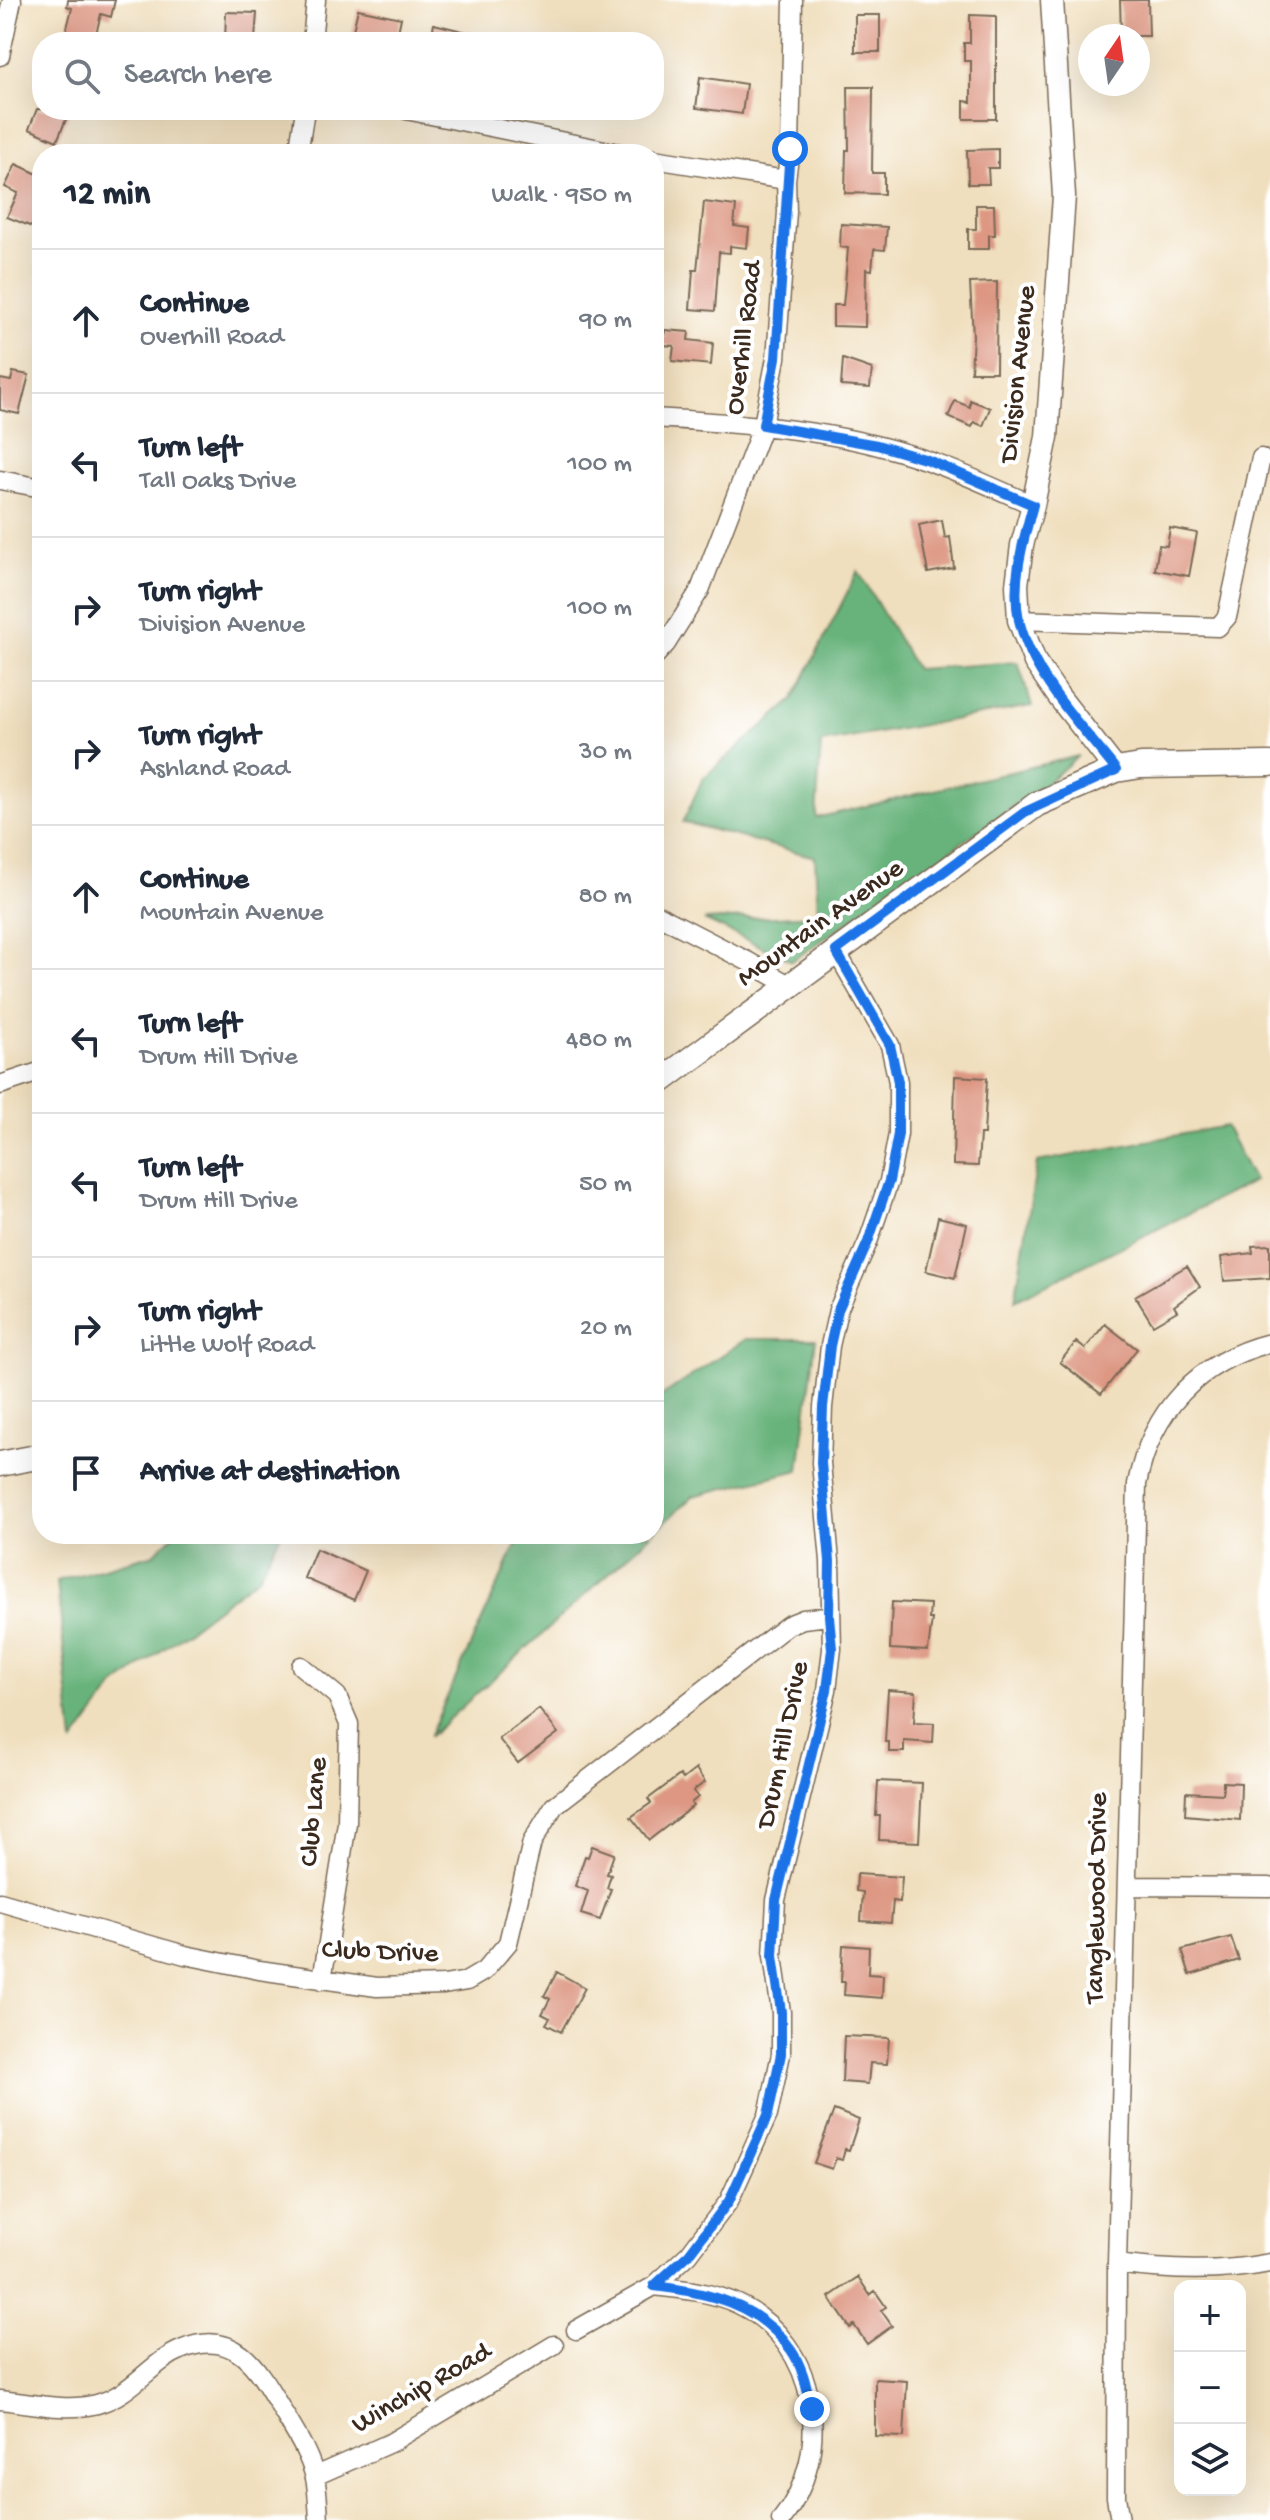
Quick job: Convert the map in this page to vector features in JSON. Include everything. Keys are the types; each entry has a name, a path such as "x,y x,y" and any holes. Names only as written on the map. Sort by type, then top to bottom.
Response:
{"main road":[{"name":"Mountain Avenue","path":"664,1079 1025,812 1116,770 1141,766 1270,764"},
{"path":"0,1464 32,1458"}],"street":[{"path":"0,56 12,0"},
{"path":"313,32 316,0"},
{"name":"Overhill Road","path":"664,646 700,590 763,425 776,358 787,212 793,0"},
{"name":"Division Avenue","path":"1052,0 1064,196 1047,437 1022,545 1017,585 1019,620 1035,662 1116,770"},
{"path":"300,144 303,120"},
{"path":"456,120 574,144"},
{"path":"664,161 786,180"},
{"path":"664,419 763,425 890,449 928,460 1033,505"},
{"path":"1019,620 1218,627 1223,624 1261,458"},
{"path":"0,480 32,486"},
{"path":"664,918 789,985"},
{"name":"Drum Hill Drive","path":"654,2286 689,2254 729,2201 768,2115 778,2075 782,2033 773,1956 776,1900 827,1690 832,1649 830,1561 821,1463 830,1346 838,1310 868,1242 889,1181 898,1134 898,1082 890,1045 836,951"},
{"path":"0,1085 32,1074"},
{"name":"Tanglewood Drive","path":"1120,2520 1116,2483 1117,2264 1140,1467 1160,1420 1193,1380 1237,1353 1270,1343"},
{"name":"Club Drive","path":"0,1902 185,1955 322,1980 414,1988 467,1981 484,1971 508,1943 532,1842 554,1806 788,1625 803,1619 829,1616"},
{"name":"Club Lane","path":"301,1666 337,1696 349,1724 347,1823 322,1980"},
{"path":"1127,1886 1270,1887"},
{"path":"1117,2264 1161,2270 1206,2270 1270,2263"},
{"path":"576,2330 654,2286 695,2290 738,2304 767,2324 790,2348 804,2377 812,2409 813,2441 802,2488 781,2520"},
{"path":"0,2400 73,2407 95,2405 117,2397 182,2349 198,2344 227,2346 251,2361 264,2377 297,2436 315,2476 319,2520"},
{"name":"Winchip Road","path":"315,2476 390,2443 554,2345"}],"green space":[{"path":"858,571 916,669 1018,662 1032,706 821,743 816,818 1078,756 1047,783 792,961 704,920 818,915 815,857 683,822 703,778 793,700"},
{"path":"1225,1126 1254,1181 1015,1300 1037,1162"},
{"path":"746,1339 816,1339 799,1470 693,1496 664,1523 664,1394"},
{"path":"164,1544 276,1544 258,1577 115,1686 73,1743 57,1581 154,1554"},
{"path":"516,1544 641,1544 429,1737"}],"building":[{"path":"68,0 115,0 111,17 101,14 96,32 66,32 72,8 67,6"},
{"path":"1120,0 1148,0 1149,24 1121,24"},
{"path":"358,9 401,18 398,32 353,32"},
{"path":"226,12 257,13 256,32 225,32"},
{"path":"855,15 880,15 880,52 855,52"},
{"path":"970,15 996,16 996,119 964,119 964,101 971,102 971,61 964,61 964,43 970,43"},
{"path":"434,24 467,32 432,32"},
{"path":"700,77 746,84 742,114 696,108"},
{"path":"848,87 873,87 872,173 884,173 884,194 845,193 846,150 849,150"},
{"path":"33,120 66,120 57,141 29,129"},
{"path":"998,149 998,168 988,168 989,184 968,184 967,150"},
{"path":"16,164 32,171 32,227 7,217 18,193 5,187"},
{"path":"704,202 736,206 734,226 749,228 747,248 730,246 730,253 719,252 715,311 690,309"},
{"path":"976,205 994,205 995,235 989,235 989,249 968,249 968,229 976,229"},
{"path":"841,224 887,227 885,250 874,249 872,270 866,269 865,327 833,326 833,305 843,305 848,248 840,247"},
{"path":"997,282 996,372 971,372 973,336 970,283"},
{"path":"665,330 689,332 688,340 713,343 711,365 672,361 674,346 664,345"},
{"path":"843,359 872,369 870,388 841,386"},
{"path":"13,372 29,375 19,414 0,410 0,379 11,381"},
{"path":"970,400 990,408 983,426 974,422 972,427 948,417 955,401 970,407"},
{"path":"942,520 945,538 950,537 954,568 928,573 919,525"},
{"path":"1170,528 1197,533 1189,576 1155,570 1159,545 1167,546"},
{"path":"955,1076 987,1078 984,1134 980,1134 978,1166 953,1165"},
{"path":"938,1217 967,1224 955,1278 926,1271"},
{"path":"1270,1245 1270,1278 1224,1281 1221,1257 1253,1253 1252,1246"},
{"path":"1187,1266 1200,1287 1174,1306 1177,1311 1153,1325 1135,1296"},
{"path":"1105,1324 1137,1349 1101,1394 1060,1362 1076,1342 1085,1349"},
{"path":"316,1549 366,1571 354,1600 304,1578"},
{"path":"892,1602 930,1604 929,1619 932,1619 928,1651 890,1649"},
{"path":"888,1690 916,1692 914,1722 934,1723 933,1743 904,1741 904,1752 889,1752 889,1742 885,1742"},
{"path":"539,1709 558,1733 518,1763 499,1739"},
{"path":"696,1769 705,1782 693,1791 698,1797 691,1803 693,1806 649,1840 631,1817 651,1803 648,1799 680,1775 683,1779"},
{"path":"878,1781 922,1783 919,1842 879,1840 880,1816 876,1816"},
{"path":"1223,1782 1241,1783 1240,1820 1185,1815 1186,1792 1223,1794"},
{"path":"592,1846 614,1854 607,1874 611,1875 607,1888 611,1889 600,1920 581,1914 588,1891 575,1886 585,1856 588,1857"},
{"path":"857,1874 902,1877 900,1902 893,1901 891,1923 861,1921 863,1892 856,1891"},
{"path":"1231,1937 1239,1960 1190,1975 1182,1950"},
{"path":"843,1945 869,1947 868,1974 883,1975 882,1998 844,1995 845,1982 841,1982"},
{"path":"557,1972 585,1988 561,2032 546,2024 550,2018 542,2014 550,1999 544,1996"},
{"path":"844,2036 889,2038 887,2064 870,2063 868,2084 842,2082"},
{"path":"834,2110 859,2120 849,2150 845,2149 842,2160 836,2158 832,2169 814,2163"},
{"path":"858,2277 870,2295 875,2291 886,2307 881,2310 892,2326 867,2344 854,2325 850,2328 829,2297"},
{"path":"875,2379 907,2381 904,2437 875,2436"}],"route":[{"path":"790,149 776,358 763,425 877,445 928,460 1033,505 1022,545 1017,585 1019,620 1035,662 1116,770 1037,804 836,951 890,1045 898,1082 898,1134 889,1181 868,1242 838,1310 830,1346 821,1463 830,1561 832,1649 827,1690 776,1900 773,1956 781,2012 781,2054 768,2115 729,2201 689,2254 654,2286 695,2290 738,2304 767,2324 790,2348 798,2362 812,2409"}]}
